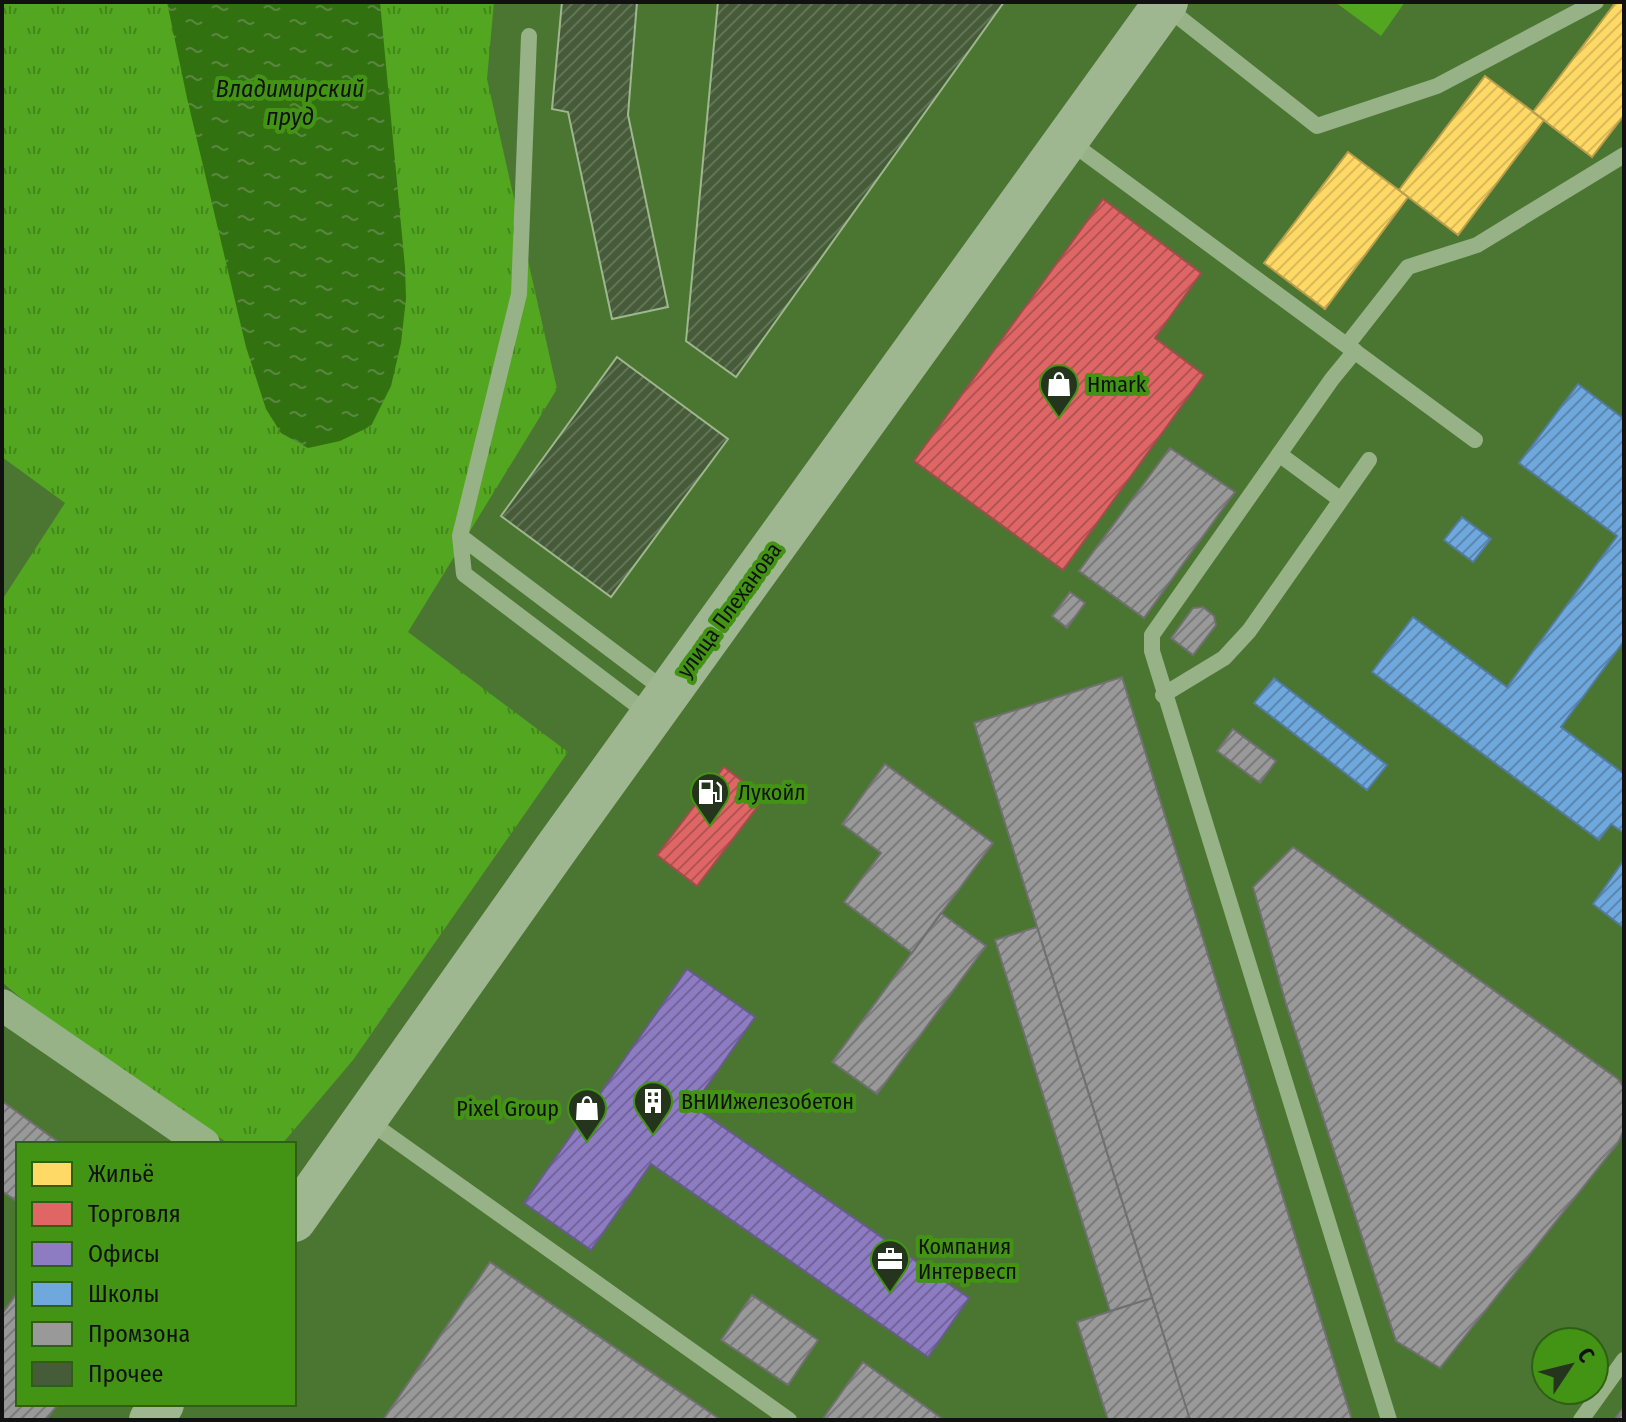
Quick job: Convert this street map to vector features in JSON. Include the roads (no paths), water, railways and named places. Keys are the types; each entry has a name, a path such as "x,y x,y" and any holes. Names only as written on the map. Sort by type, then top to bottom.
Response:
{"main road":[{"name":"улица Плеханова","path":"296,1213 1165,4"}],"street":[{"path":"2,1005 201,1142"}],"lane":[{"path":"1165,4 1317,126 1437,86 1596,2"},
{"path":"529,36 519,294 460,536 464,574 661,705"},
{"path":"1067,140 1475,440"},
{"path":"1389,1420 1163,695 1155,668 1152,635 1408,267 1477,245 1624,155"},
{"path":"1279,454 1341,500"},
{"path":"1163,695 1224,658 1249,631 1369,460"},
{"path":"460,536 661,705"},
{"path":"366,1119 789,1420"},
{"path":"1581,1420 1624,1360"}],"water":[{"name":"Владимирский пруд","path":"167,2 380,2 406,299 401,343 391,386 371,426 340,441 308,448 281,433 266,409 246,347"}],"place":[{"name":"Hmark","path":"1059,418"},
{"name":"Лукойл","path":"710,826"},
{"name":"ВНИИжелезобетон","path":"653,1135"},
{"name":"Pixel Group","path":"587,1142"},
{"name":"Компания Интервесп","path":"890,1293"}]}
